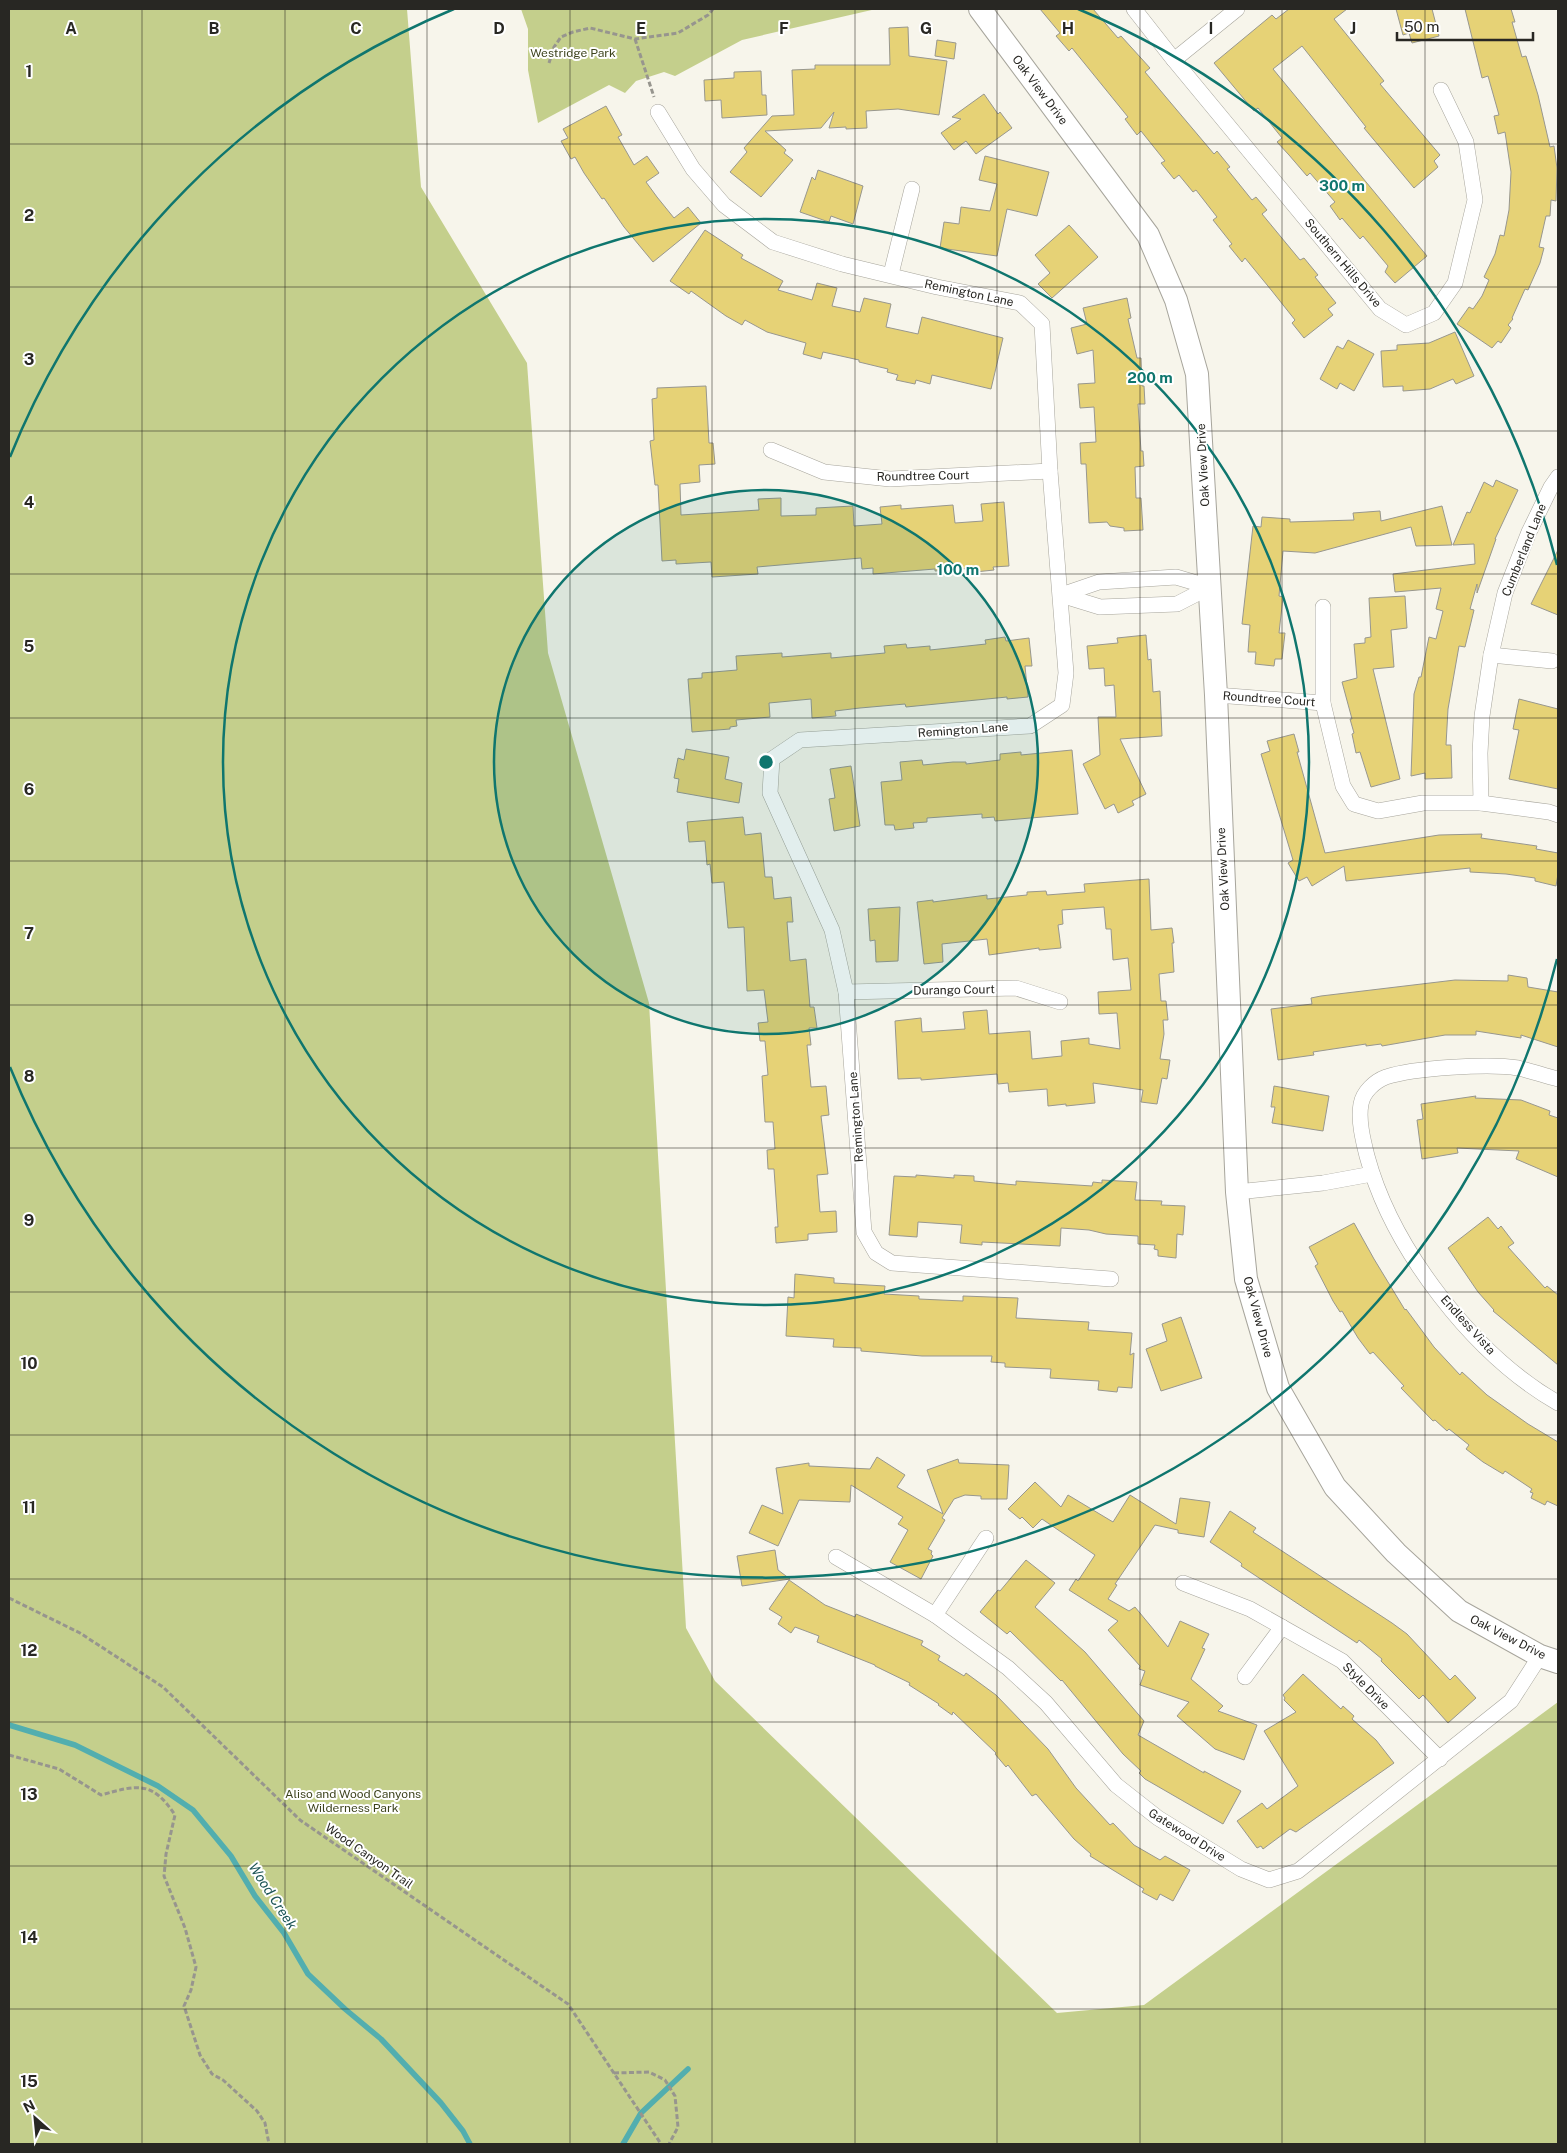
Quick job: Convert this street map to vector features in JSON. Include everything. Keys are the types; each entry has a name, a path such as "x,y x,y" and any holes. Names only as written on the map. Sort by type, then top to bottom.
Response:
{"street":[{"name":"Oak View Drive","path":"980,9 1148,236 1176,300 1198,374 1216,695 1237,1192 1246,1279 1278,1388 1335,1488 1396,1553 1459,1611 1549,1659"},
{"name":"Southern Hills Drive","path":"1134,9 1380,309 1406,325 1434,313 1455,283 1475,200 1466,142 1441,90"},
{"path":"1174,60 1237,9"},
{"name":"Remington Lane","path":"658,112 694,169 724,205 773,242 842,264 891,274 937,287 1020,304 1042,324 1050,470 1066,673 1062,705 1030,726 800,740 772,759 770,793 832,930 846,992 864,1232 876,1253 892,1263 1111,1279"},
{"path":"891,274 912,189"},
{"name":"Roundtree Court","path":"771,450 824,472 890,479 1050,470"},
{"name":"Cumberland Lane","path":"1481,804 1480,753 1490,655 1505,593 1530,532 1551,487 1558,477"},
{"path":"1061,595 1099,582 1176,576 1210,588"},
{"path":"1122,580 1124,606"},
{"path":"1061,595 1100,607 1177,604 1210,588"},
{"path":"1323,607 1323,703 1343,786 1354,804 1378,811 1423,803 1481,804 1549,812 1558,815"},
{"path":"1490,655 1552,661"},
{"name":"Roundtree Court","path":"1216,695 1323,703"},
{"name":"Durango Court","path":"846,992 1016,988 1060,1002"},
{"name":"Endless Vista","path":"1558,1079 1517,1068 1468,1066 1386,1077 1371,1086 1361,1103 1362,1135 1372,1174 1389,1213 1407,1247 1448,1307 1493,1354 1521,1378 1558,1402"},
{"path":"1237,1192 1323,1183 1372,1174"},
{"path":"935,1615 986,1538"},
{"name":"Gatewood Drive","path":"836,1557 935,1615 1008,1668 1040,1697 1123,1791 1158,1818 1241,1869 1269,1880 1298,1871 1440,1759 1511,1701 1549,1659"},
{"name":"Style Drive","path":"1183,1583 1250,1609 1342,1662 1440,1759"},
{"path":"1245,1677 1282,1627"}],"path":[{"path":"549,63 554,47 561,37 573,32 590,28 635,39 678,32 708,15 713,9"},
{"path":"635,39 658,112"},
{"name":"Wood Canyon Trail","path":"9,1598 80,1633 163,1687 300,1820 568,2004 661,2144"},
{"path":"9,1755 59,1769 101,1795 131,1787 150,1789 167,1804 175,1815 166,1854 164,1876 185,1928 196,1967 191,1990 184,2006 200,2055 212,2074 223,2080 258,2111 265,2123 269,2144"},
{"path":"613,2073 649,2072 665,2080 675,2096 678,2127 669,2144"}],"green space":[{"name":"Aliso and Wood Canyons Wilderness Park","path":"9,9 407,9 421,187 527,363 548,653 649,1003 686,1628 715,1681 1057,2013 1144,2005 1558,1702 1558,2144 9,2144"},
{"name":"Westridge Park","path":"521,9 876,9 742,40 675,76 664,72 636,81 625,93 609,85 538,123 528,70 528,29"}],"building":[{"path":"1040,9 1093,9 1118,38 1121,36 1150,68 1145,72 1214,154 1217,151 1230,167 1227,169 1252,200 1256,197 1267,210 1262,214 1300,260 1304,258 1318,275 1315,277 1336,303 1328,309 1333,315 1304,338 1292,323 1295,320 1272,291 1245,258 1242,262 1229,246 1232,244 1213,220 1217,217 1196,190 1193,192 1179,175 1174,179 1161,163 1165,161 1141,131 1137,135 1125,119 1128,117 1072,48 1069,51 1056,36 1060,33"},
{"path":"1289,9 1347,9 1334,19 1384,81 1380,84 1440,155 1434,161 1438,167 1414,188 1364,128 1366,127 1302,46 1273,69 1427,256 1395,283 1385,272 1388,266 1363,236 1360,239 1342,218 1340,220 1330,206 1335,202 1310,173 1307,176 1277,142 1282,138 1258,108 1254,111 1214,63 1272,15 1276,19"},
{"path":"1396,9 1432,9 1439,36 1412,43 1409,33 1403,35"},
{"path":"1465,9 1511,9 1515,22 1512,22 1522,57 1526,56 1538,95 1550,147 1554,146 1557,168 1556,201 1551,200 1550,216 1546,216 1539,247 1544,248 1540,263 1528,290 1525,289 1513,319 1508,325 1511,328 1501,343 1498,341 1492,348 1457,324 1469,307 1473,309 1482,296 1489,280 1484,277 1495,254 1500,235 1504,236 1509,210 1511,172 1505,132 1498,134 1494,116 1499,115 1488,76 1482,78"},
{"path":"908,27 909,56 947,61 939,115 898,109 866,111 867,128 829,128 834,112 821,128 765,131 786,150 784,153 793,160 761,197 730,172 747,152 744,148 772,116 794,115 792,70 815,69 815,65 890,65 889,28"},
{"path":"937,40 956,43 954,59 935,56"},
{"path":"761,71 762,95 766,95 767,115 722,118 721,100 705,101 704,80 734,78 734,72"},
{"path":"984,94 998,114 1000,112 1012,128 976,154 966,141 954,150 941,133 961,119 952,117"},
{"path":"606,106 622,135 618,137 634,165 647,156 659,173 646,182 674,218 688,207 701,223 653,262 624,227 604,198 602,199 575,157 571,159 561,141 568,138 563,129"},
{"path":"985,156 1049,172 1037,216 1007,209 997,256 940,248 944,222 959,224 961,207 990,211 997,184 979,180"},
{"path":"818,170 863,186 853,224 831,216 829,222 800,212 812,177 815,180"},
{"path":"1069,225 1098,257 1052,298 1038,284 1050,273 1035,255"},
{"path":"705,230 743,255 741,258 783,281 778,290 812,300 817,283 837,288 832,306 860,312 864,298 891,304 886,327 918,334 922,317 1003,338 991,389 932,375 930,384 916,380 915,384 896,380 898,375 887,372 888,369 823,352 821,359 803,354 806,343 767,332 745,320 742,325 691,291 689,294 670,281"},
{"path":"1127,298 1131,318 1128,319 1137,358 1141,358 1145,404 1138,404 1141,451 1143,451 1144,466 1135,467 1136,498 1141,498 1143,530 1124,531 1124,528 1110,526 1107,522 1089,523 1086,464 1081,464 1080,443 1096,442 1094,407 1080,408 1078,384 1095,383 1093,350 1077,354 1071,328 1087,324 1083,308"},
{"path":"1455,332 1474,376 1456,384 1453,379 1430,389 1403,391 1403,386 1383,387 1381,351 1397,350 1397,345 1429,343"},
{"path":"1348,340 1374,354 1354,391 1340,383 1337,389 1320,379 1337,346 1343,349"},
{"path":"706,386 709,443 713,443 715,464 699,465 700,482 680,484 681,515 759,510 758,499 781,498 781,516 816,515 816,508 853,506 854,526 882,524 880,507 901,505 901,509 953,505 955,523 983,521 981,504 1004,502 1009,566 993,567 994,570 975,572 974,568 873,574 873,568 862,569 861,558 757,567 758,574 712,577 711,562 676,564 676,560 662,561 658,485 655,485 650,441 654,440 652,399 657,398 657,388"},
{"path":"1496,480 1518,490 1495,539 1477,593 1477,584 1470,609 1474,610 1465,647 1459,646 1448,709 1446,745 1451,745 1452,778 1425,779 1425,773 1411,776 1414,694 1419,677 1421,677 1429,637 1436,639 1443,611 1436,609 1441,588 1395,592 1393,574 1475,564 1474,544 1453,545 1467,512 1470,513 1484,482 1493,487"},
{"path":"1442,506 1452,545 1416,546 1411,527 1315,553 1283,551 1279,596 1283,597 1279,633 1285,633 1282,659 1275,659 1274,666 1255,664 1256,652 1248,652 1250,625 1242,624 1253,526 1261,527 1262,517 1290,519 1290,522 1354,520 1353,513 1380,511 1381,521"},
{"path":"1558,550 1558,615 1531,604"},
{"path":"1405,596 1407,628 1391,630 1394,667 1373,669 1400,779 1371,787 1360,752 1356,753 1352,734 1354,733 1350,719 1352,719 1342,682 1357,678 1354,644 1365,643 1365,638 1371,637 1369,598"},
{"path":"1146,635 1148,660 1151,659 1153,692 1160,691 1162,736 1120,739 1146,794 1132,801 1134,805 1118,813 1114,804 1105,809 1083,764 1100,755 1098,717 1116,717 1114,685 1105,686 1104,668 1089,669 1087,646 1118,643 1117,638"},
{"path":"1005,637 1006,641 1029,638 1032,666 1025,666 1028,697 1007,699 1007,697 906,707 905,704 860,708 835,711 836,716 812,718 811,699 769,703 770,717 736,720 737,726 730,727 730,729 692,732 688,679 702,678 702,673 737,670 736,656 782,653 782,657 831,653 831,658 885,653 884,646 906,644 907,648 930,646 930,650 986,644 985,640"},
{"path":"1519,699 1558,709 1558,789 1509,779 1519,730 1513,729"},
{"path":"1294,734 1299,752 1297,752 1325,853 1439,835 1482,834 1481,838 1537,846 1536,849 1558,853 1556,886 1535,881 1535,878 1470,872 1470,868 1346,881 1344,866 1312,886 1307,877 1299,881 1288,863 1293,860 1261,754 1270,751 1267,741"},
{"path":"686,749 729,757 725,779 742,783 739,803 677,792 679,779 674,778 678,758 684,760"},
{"path":"1072,750 1078,814 995,821 994,817 982,818 982,814 927,818 927,822 913,823 914,828 895,830 894,825 885,825 881,782 902,780 900,762 922,760 923,765 953,762 966,762 966,764 1000,760 1000,754 1021,752 1021,755"},
{"path":"851,766 860,826 834,831 829,799 835,798 830,769"},
{"path":"743,817 745,835 761,833 765,877 772,877 774,899 791,897 793,922 787,922 790,961 806,959 810,1007 814,1007 817,1028 809,1028 811,1045 807,1045 811,1087 826,1086 829,1115 821,1116 828,1174 817,1175 820,1212 836,1211 837,1232 808,1234 808,1240 776,1243 775,1227 778,1227 774,1169 768,1169 767,1150 775,1149 773,1122 765,1122 762,1076 768,1075 765,1041 760,1041 758,1023 768,1022 764,990 747,991 744,927 728,928 724,882 712,883 710,864 707,865 705,841 689,842 687,822"},
{"path":"1149,879 1151,930 1172,928 1174,943 1172,943 1174,972 1159,974 1161,1001 1166,1001 1168,1020 1163,1020 1164,1034 1160,1059 1170,1060 1167,1079 1162,1078 1157,1104 1141,1102 1143,1090 1093,1083 1095,1103 1048,1106 1047,1089 1009,1092 1008,1083 998,1084 997,1074 921,1080 921,1078 898,1079 895,1021 921,1018 922,1032 965,1029 963,1012 987,1010 989,1034 1030,1031 1032,1059 1062,1056 1061,1041 1089,1038 1089,1044 1120,1049 1117,1013 1099,1014 1098,992 1131,990 1128,958 1113,960 1111,929 1106,929 1104,907 1062,910 1063,924 1058,925 1061,948 1039,950 1039,948 989,955 987,939 942,944 943,962 924,964 917,902 933,900 933,902 987,895 987,899 1027,895 1027,892 1046,891 1047,895 1085,892 1084,884"},
{"path":"900,907 898,961 876,962 875,940 870,941 868,909"},
{"path":"1508,975 1527,978 1528,987 1558,992 1558,1047 1521,1035 1521,1038 1476,1031 1476,1035 1445,1035 1382,1046 1381,1044 1366,1046 1366,1044 1313,1052 1314,1055 1278,1060 1271,1009 1312,1004 1311,998 1321,996 1455,980 1508,981"},
{"path":"1274,1086 1329,1096 1323,1131 1272,1123 1275,1107 1271,1107"},
{"path":"1476,1096 1475,1098 1521,1100 1550,1111 1549,1115 1558,1118 1558,1177 1516,1159 1519,1151 1457,1148 1458,1153 1422,1159 1417,1120 1423,1119 1421,1104"},
{"path":"916,1175 954,1178 954,1175 974,1176 974,1181 1016,1185 1016,1181 1092,1186 1093,1182 1102,1183 1102,1180 1137,1182 1135,1200 1162,1201 1161,1205 1185,1206 1183,1235 1177,1234 1176,1258 1158,1256 1158,1250 1154,1249 1155,1245 1138,1244 1138,1236 1106,1234 1089,1230 1061,1228 1060,1246 982,1242 982,1245 960,1243 962,1225 918,1222 917,1237 889,1235 894,1176 916,1177"},
{"path":"1488,1217 1498,1229 1501,1226 1514,1243 1508,1247 1545,1288 1547,1286 1558,1295 1558,1365 1493,1311 1448,1248"},
{"path":"1354,1223 1405,1310 1434,1347 1460,1375 1462,1372 1487,1395 1528,1424 1558,1442 1558,1506 1547,1501 1545,1505 1531,1498 1533,1493 1530,1492 1532,1489 1505,1471 1503,1474 1483,1462 1466,1449 1469,1445 1449,1429 1447,1431 1435,1420 1433,1421 1401,1388 1404,1386 1373,1352 1370,1354 1358,1338 1342,1311 1340,1312 1333,1301 1315,1266 1318,1264 1309,1247"},
{"path":"795,1274 834,1278 834,1283 885,1286 884,1294 919,1296 919,1299 963,1301 963,1296 1018,1298 1016,1318 1089,1322 1088,1330 1132,1333 1130,1355 1134,1353 1132,1388 1118,1387 1117,1392 1098,1390 1099,1381 1050,1378 1051,1369 1005,1367 1005,1363 991,1362 992,1356 922,1356 861,1351 861,1348 833,1347 834,1339 786,1336 788,1297 794,1298"},
{"path":"1181,1317 1202,1378 1161,1391 1146,1349 1167,1341 1162,1324"},
{"path":"877,1457 905,1475 897,1487 943,1514 927,1470 958,1459 959,1463 1009,1465 1007,1499 981,1499 981,1496 965,1495 954,1499 942,1518 945,1520 928,1549 932,1551 931,1554 933,1556 921,1579 890,1562 908,1530 898,1524 903,1517 851,1485 850,1502 799,1500 778,1546 749,1533 762,1505 783,1514 776,1468 809,1463 809,1466 870,1469"},
{"path":"1035,1482 1061,1507 1068,1495 1113,1522 1130,1495 1176,1524 1180,1498 1210,1502 1204,1537 1178,1533 1178,1530 1155,1525 1115,1584 1117,1585 1108,1599 1129,1611 1135,1607 1168,1647 1180,1621 1209,1634 1202,1648 1205,1649 1191,1679 1223,1706 1218,1711 1257,1725 1244,1760 1215,1749 1177,1716 1189,1702 1140,1685 1145,1671 1139,1669 1140,1666 1108,1630 1118,1621 1069,1590 1076,1579 1078,1581 1095,1555 1042,1519 1033,1528 1022,1517 1020,1519 1008,1509"},
{"path":"1230,1511 1256,1528 1253,1532 1407,1634 1450,1680 1455,1675 1476,1698 1448,1723 1423,1695 1419,1699 1381,1661 1382,1659 1359,1640 1357,1643 1241,1566 1240,1562 1210,1542"},
{"path":"775,1550 778,1570 790,1579 742,1586 737,1556"},
{"path":"1026,1560 1055,1583 1035,1607 1085,1652 1144,1721 1138,1735 1204,1773 1204,1771 1241,1791 1223,1824 1145,1779 1139,1773 1141,1771 1123,1754 1062,1680 1010,1631 1007,1634 980,1612"},
{"path":"789,1580 825,1605 855,1617 856,1614 923,1641 921,1645 940,1656 938,1660 964,1676 966,1673 996,1695 1048,1749 1076,1788 1110,1825 1113,1823 1134,1845 1160,1860 1165,1856 1190,1870 1173,1901 1160,1894 1157,1900 1142,1892 1144,1889 1090,1856 1091,1854 1074,1839 1036,1794 1032,1796 1008,1765 1006,1767 996,1753 953,1712 952,1715 939,1704 909,1685 910,1683 875,1665 817,1642 819,1636 795,1627 791,1633 778,1624 782,1617 769,1609"},
{"path":"1303,1674 1341,1709 1343,1706 1354,1716 1352,1719 1376,1740 1394,1763 1296,1832 1290,1829 1263,1849 1261,1846 1257,1848 1237,1821 1262,1803 1267,1809 1298,1786 1264,1731 1296,1712 1284,1700 1283,1695"}],"waterway":[{"name":"Wood Creek","path":"9,1725 75,1745 158,1786 193,1810 231,1856 255,1896 284,1933 308,1974 345,2009 381,2039 441,2103 463,2131 470,2144"},
{"path":"623,2144 641,2113 688,2069"}]}
